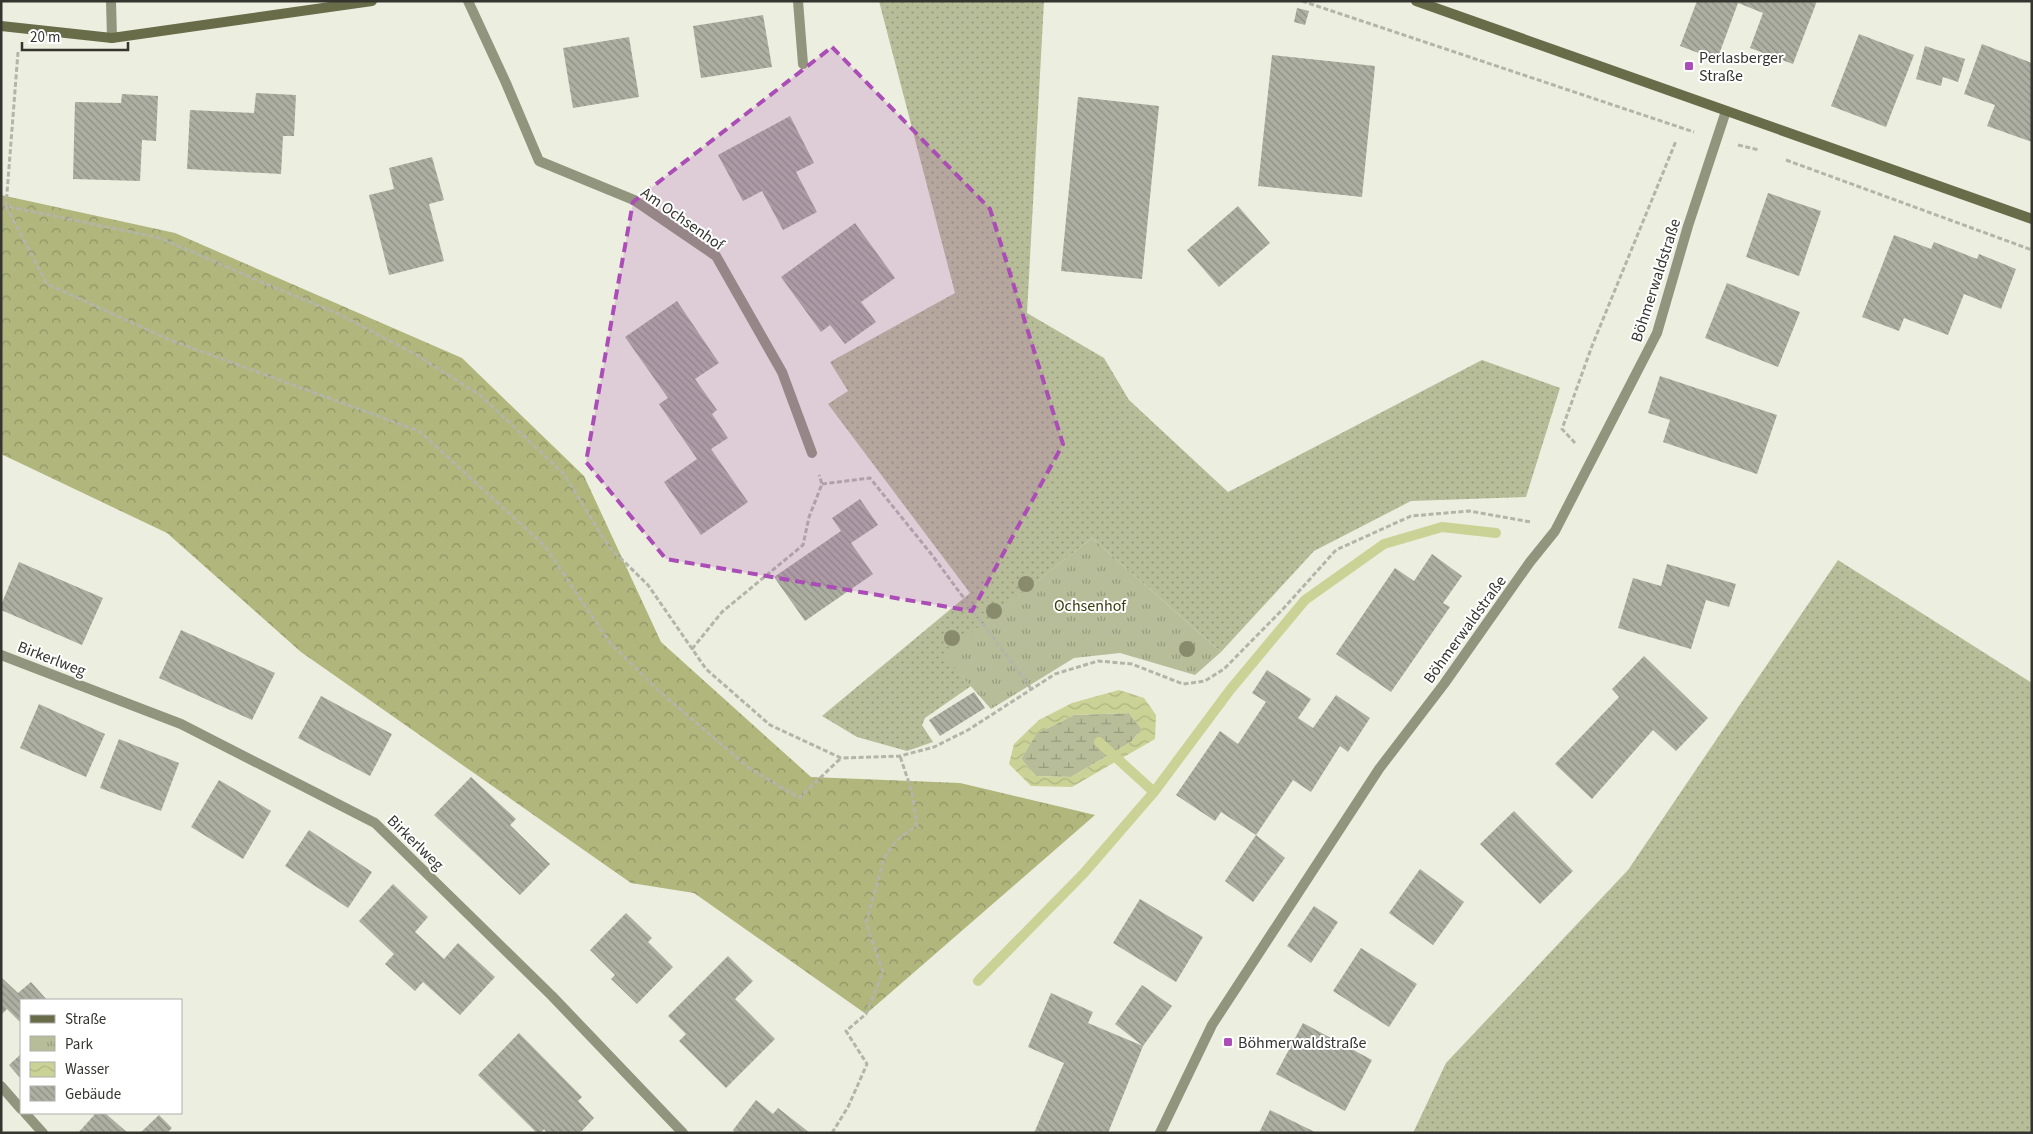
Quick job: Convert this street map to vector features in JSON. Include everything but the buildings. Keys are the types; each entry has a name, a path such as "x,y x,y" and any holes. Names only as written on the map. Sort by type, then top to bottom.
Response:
{"street":[{"path":"111,1 112,38"},
{"path":"1,26 112,38 372,1"},
{"name":"Am Ochsenhof","path":"468,1 539,161 634,200 716,256 782,372 812,453"},
{"path":"798,1 803,64"},
{"path":"1416,1 2032,219"},
{"name":"Böhmerwaldstraße","path":"1160,1133 1212,1025 1379,769 1444,684 1530,562 1555,531 1657,333 1688,226 1726,110"},
{"name":"Birkerlweg","path":"1,655 181,724 375,823 552,996 682,1133"},
{"path":"1,1086 20,1108"},
{"path":"26,1114 44,1133"}],"path":[{"path":"1302,1 1682,128"},
{"path":"20,28 6,206 47,284 170,340 419,431 545,546 610,644 660,692 749,768 799,798 841,758"},
{"path":"1592,462 1562,429 1592,346 1676,141"},
{"path":"1759,150 1768,153"},
{"path":"1777,156 2032,250"},
{"path":"6,206 160,238 259,282 339,314 413,352 480,395 564,474 609,547 648,586 706,669 770,725 841,758 900,756 934,747 968,730 1055,674 1098,661 1132,664 1183,684 1204,681 1224,669 1283,609 1336,550 1411,516 1469,511 1526,520 1555,531"},
{"path":"692,649 722,612 803,545 809,517 822,484 812,453"},
{"path":"822,484 870,478 932,555 1032,690"},
{"path":"832,1133 848,1108 867,1064 846,1030 866,1014 883,972 866,923 886,856 897,840 917,825 912,792 900,756"}],"highlighted area":[{"path":"832,47 990,209 1063,444 972,611 666,559 586,462 633,202"}],"green space":[{"path":"879,1 1044,1 1027,313 1104,358 1129,400 1228,492 1482,360 1560,388 1526,497 1411,501 1314,551 1221,652 1092,538 944,655 971,686 925,718 922,725 933,742 907,751 857,737 822,716 970,593 828,404 848,391 830,362 955,293"},
{"path":"1,195 175,233 462,358 584,476 661,642 811,777 960,783 1095,815 866,1014 694,893 631,883 301,652 167,533 1,454"},
{"name":"Ochsenhof","path":"1092,538 1221,652 1195,675 1120,653 1074,658 991,709 943,655"},
{"path":"1838,560 2032,683 2032,1133 1413,1133 1446,1063 1628,870"},
{"path":"1129,713 1142,729 1131,742 1071,777 1036,776 1021,759 1036,734 1074,715"}],"water":[{"path":"1119,690 1144,698 1156,715 1155,739 1072,787 1031,786 1009,764 1014,744 1039,720 1072,703","holes":["1129,713 1142,729 1131,742 1071,777 1036,776 1021,759 1036,734 1074,715"]}],"waterway":[{"path":"978,981 1084,873 1154,792 1230,690 1305,600 1384,544 1442,527 1496,533"},
{"path":"1099,742 1154,792"}],"place":[{"name":"Perlasberger Straße","path":"1689,66"},
{"name":"Böhmerwaldstraße","path":"1228,1042"}]}
